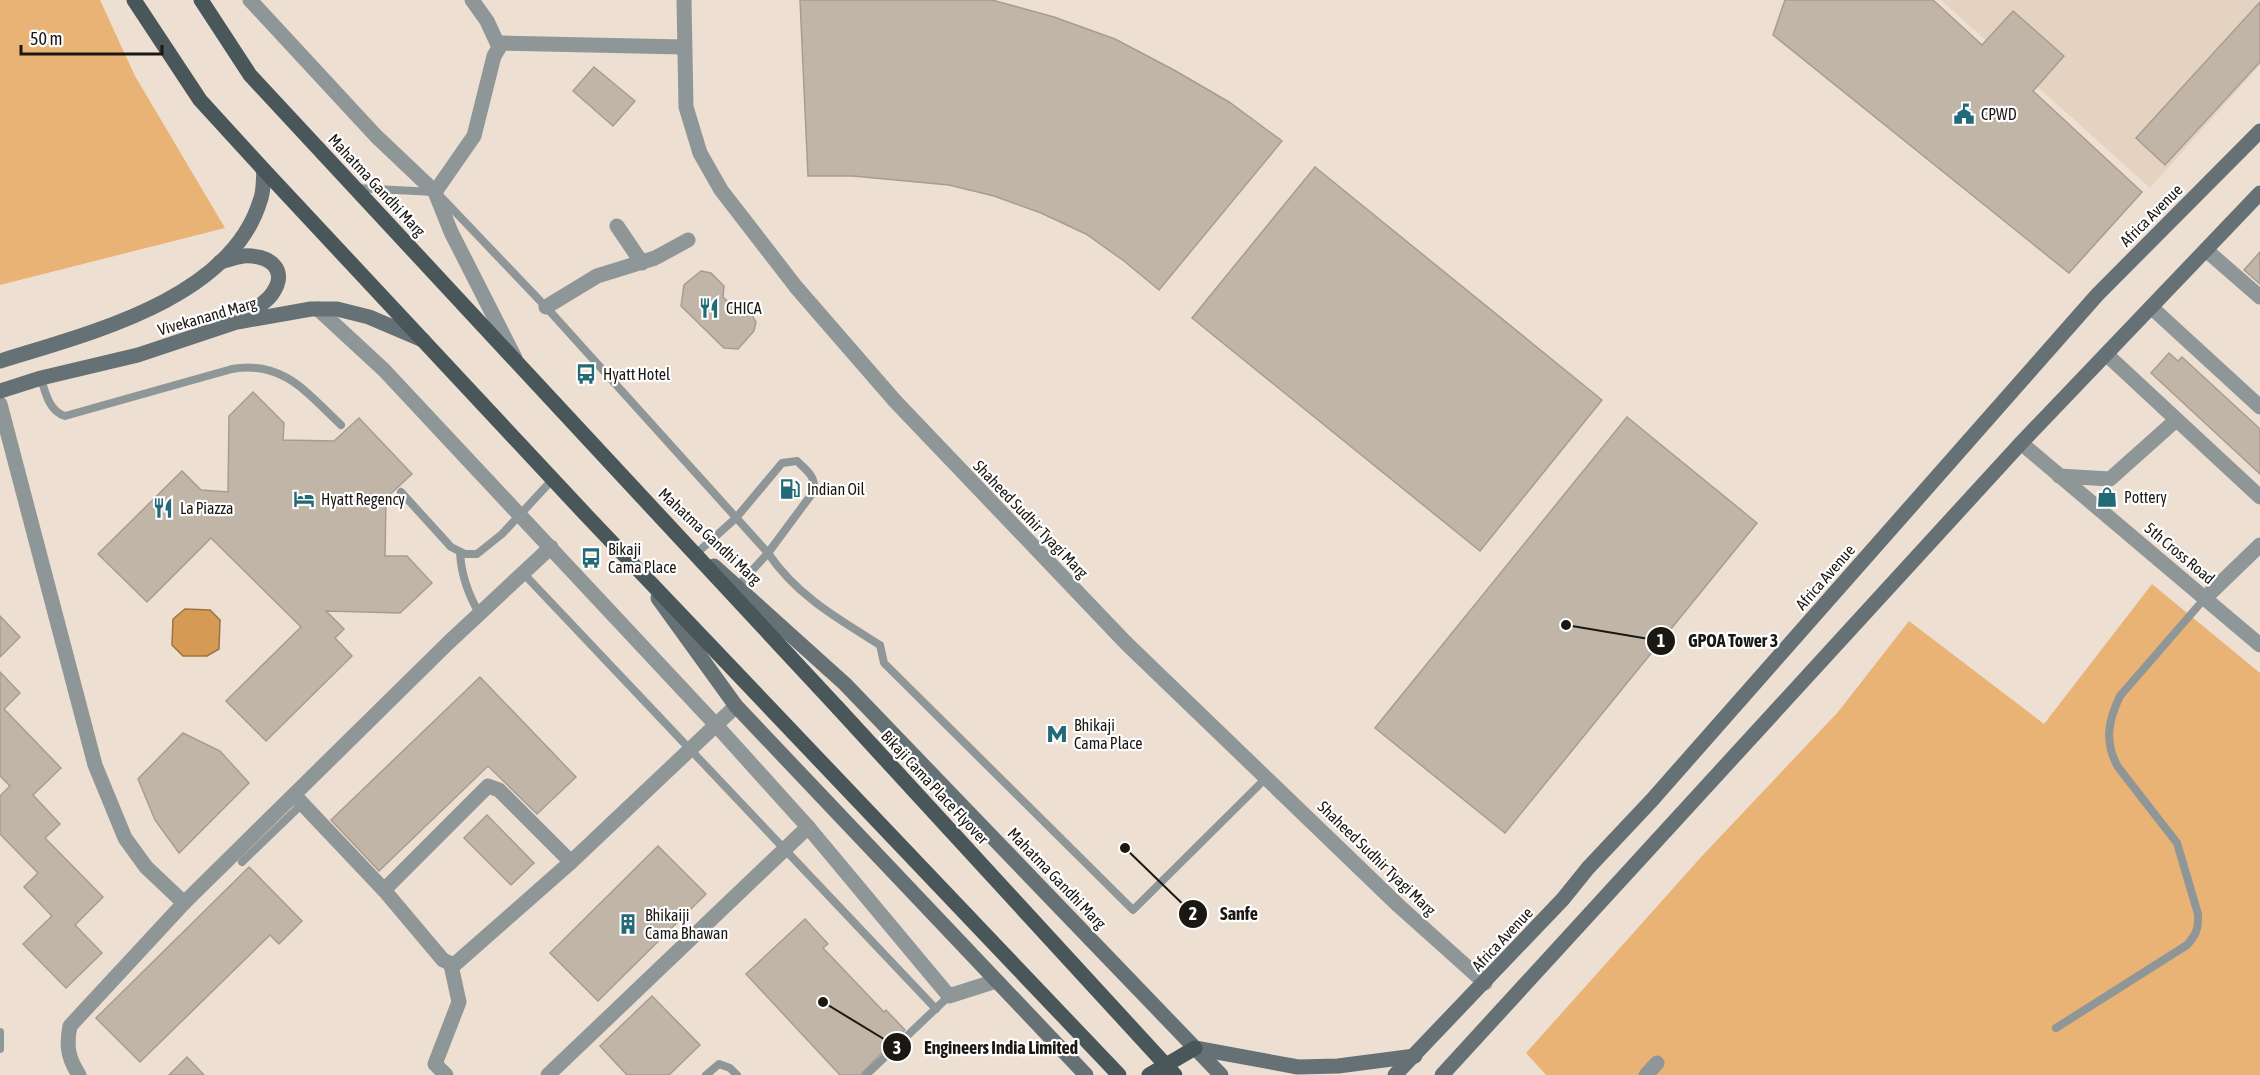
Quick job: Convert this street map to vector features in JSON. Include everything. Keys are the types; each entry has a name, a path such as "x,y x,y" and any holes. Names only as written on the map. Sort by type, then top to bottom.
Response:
{"main road":[{"path":"134,0 200,99 264,170 553,479 1119,1075"},
{"name":"Mahatma Gandhi Marg","path":"201,0 250,75 667,524 845,684 1221,1075"},
{"name":"Africa Avenue","path":"1395,1075 1485,983 1652,800 2097,295 2260,131"},
{"path":"0,361 112,326 186,289 220,262 241,239 261,200 264,170"},
{"path":"1442,1075 2021,443 2260,193"},
{"path":"220,262 243,256 264,258 278,270 280,281 271,296 237,322"},
{"name":"Vivekanand Marg","path":"0,391 40,378 138,355 237,322 318,309 337,309 369,317 423,340"},
{"name":"Bikaji Cama Place Flyover","path":"667,524 1175,1075"},
{"path":"631,560 736,706 1086,1075"},
{"path":"1149,1075 1195,1048 1298,1067 1338,1066 1415,1056"}],"street":[{"path":"250,0 376,136 435,192 451,232 518,363"},
{"path":"472,0 487,21 499,47"},
{"name":"Shaheed Sudhir Tyagi Marg","path":"684,0 686,108 700,153 722,190 796,287 966,477 1126,644 1265,779 1485,983"},
{"path":"435,192 474,136 494,56 499,47 507,41 684,47"},
{"path":"617,226 642,263"},
{"path":"546,307 597,276 655,258 688,240"},
{"path":"2206,250 2260,297"},
{"path":"2151,307 2260,407"},
{"path":"318,309 384,370 716,725 808,827 949,996 996,981"},
{"path":"2106,354 2175,421 2260,497"},
{"path":"0,404 95,765 125,838 146,867 184,903"},
{"path":"2059,476 2110,479 2175,421"},
{"name":"5th Cross Road","path":"2021,443 2259,643"},
{"path":"2205,598 2260,545"},
{"path":"79,1075 70,1062 67,1050 70,1026 184,903 299,800 479,613 551,547"},
{"path":"451,965 457,963 571,862 736,706"},
{"path":"384,890 488,786 499,790 571,862"},
{"path":"299,800 384,890 443,960 451,965 459,1002 435,1064 446,1075"},
{"path":"548,1075 808,827"},
{"path":"1646,1075 1657,1063"}],"lane":[{"path":"354,188 435,192 546,307 768,553 783,575 828,613 880,645 884,663 1133,910 1265,779"},
{"path":"40,378 50,403 56,411 65,416 232,369 256,366 269,368 294,382 340,425"},
{"path":"698,552 736,518 782,463 797,461 814,479 814,491 768,553 737,587"},
{"path":"401,492 439,536 460,552 477,554 484,550 553,479"},
{"path":"460,552 460,565 469,595 479,613"},
{"path":"523,573 936,1009"},
{"path":"2056,1028 2187,945 2195,937 2199,926 2198,914 2177,843 2118,767 2110,753 2108,730 2111,713 2120,696 2205,598"},
{"path":"242,862 299,800"},
{"path":"866,1075 949,996"},
{"path":"0,1032 0,1049"},
{"path":"706,1075 719,1064 730,1068 737,1075"}],"shaded area":[{"path":"0,0 100,0 135,76 225,228 0,285"},
{"path":"1941,0 2260,0 2260,65 2150,188"},
{"path":"2152,584 2260,673 2260,1075 1546,1075 1526,1053 1702,856 1838,712 1909,621 2044,724"},
{"path":"185,609 210,610 220,620 219,649 207,656 183,656 172,645 173,619"}],"building":[{"path":"800,0 992,0 1054,17 1115,39 1174,70 1229,102 1282,141 1159,290 1086,234 1041,213 994,196 949,185 853,176 808,176"},
{"name":"CPWD","path":"1785,0 1933,0 1982,45 2013,11 2064,56 2033,91 2142,192 2069,273 1773,35"},
{"path":"2260,2 2260,62 2165,165 2136,138"},
{"path":"594,67 635,101 613,126 573,91"},
{"path":"1315,167 1602,400 1480,551 1192,318"},
{"path":"2260,252 2260,284 2244,270"},
{"name":"CHICA","path":"701,271 711,273 724,286 723,297 738,311 749,310 756,322 754,331 738,349 724,348 681,306 684,285"},
{"path":"2169,353 2178,361 2182,357 2260,429 2260,474 2151,373"},
{"path":"253,392 284,423 283,440 334,441 359,418 412,474 386,498 385,556 407,556 432,583 400,613 326,611 344,629 335,638 352,656 266,741 226,701 301,627 211,538 147,602 98,554 182,471 201,490 228,492 229,416"},
{"path":"1627,417 1757,523 1505,833 1375,728"},
{"path":"0,616 20,637 0,657"},
{"path":"0,672 20,693 4,709 61,768 33,795 60,824 45,838 103,897 75,925 102,953 66,988 23,944 52,916 24,887 38,873 0,834 0,796 10,786 0,776"},
{"path":"480,677 576,777 537,814 488,766 379,871 331,820"},
{"path":"183,733 220,751 249,783 179,853 155,820 138,779"},
{"path":"487,815 534,863 511,885 464,838"},
{"name":"Bhikaiji Cama Bhawan","path":"658,846 706,894 598,1001 550,953"},
{"path":"249,867 302,921 279,944 270,935 140,1062 96,1018"},
{"path":"805,919 828,944 823,948 884,1012 886,1010 905,1030 860,1075 840,1075 746,974"},
{"path":"652,996 700,1045 669,1075 627,1075 600,1046"},
{"path":"187,1057 204,1075 169,1075"}],"place":[{"name":"CPWD","path":"1964,114"},
{"name":"CHICA","path":"709,308"},
{"name":"Hyatt Hotel","path":"586,374"},
{"name":"Indian Oil","path":"790,489"},
{"name":"Pottery","path":"2107,497"},
{"name":"Hyatt Regency","path":"304,499"},
{"name":"La Piazza","path":"163,508"},
{"name":"Bikaji Cama Place","path":"591,558"},
{"name":"GPOA Tower 3","path":"1566,625"},
{"name":"Bhikaji Cama Place","path":"1057,734"},
{"name":"Sanfe","path":"1125,848"},
{"name":"Bhikaiji Cama Bhawan","path":"628,924"},
{"name":"Engineers India Limited","path":"823,1002"}]}
